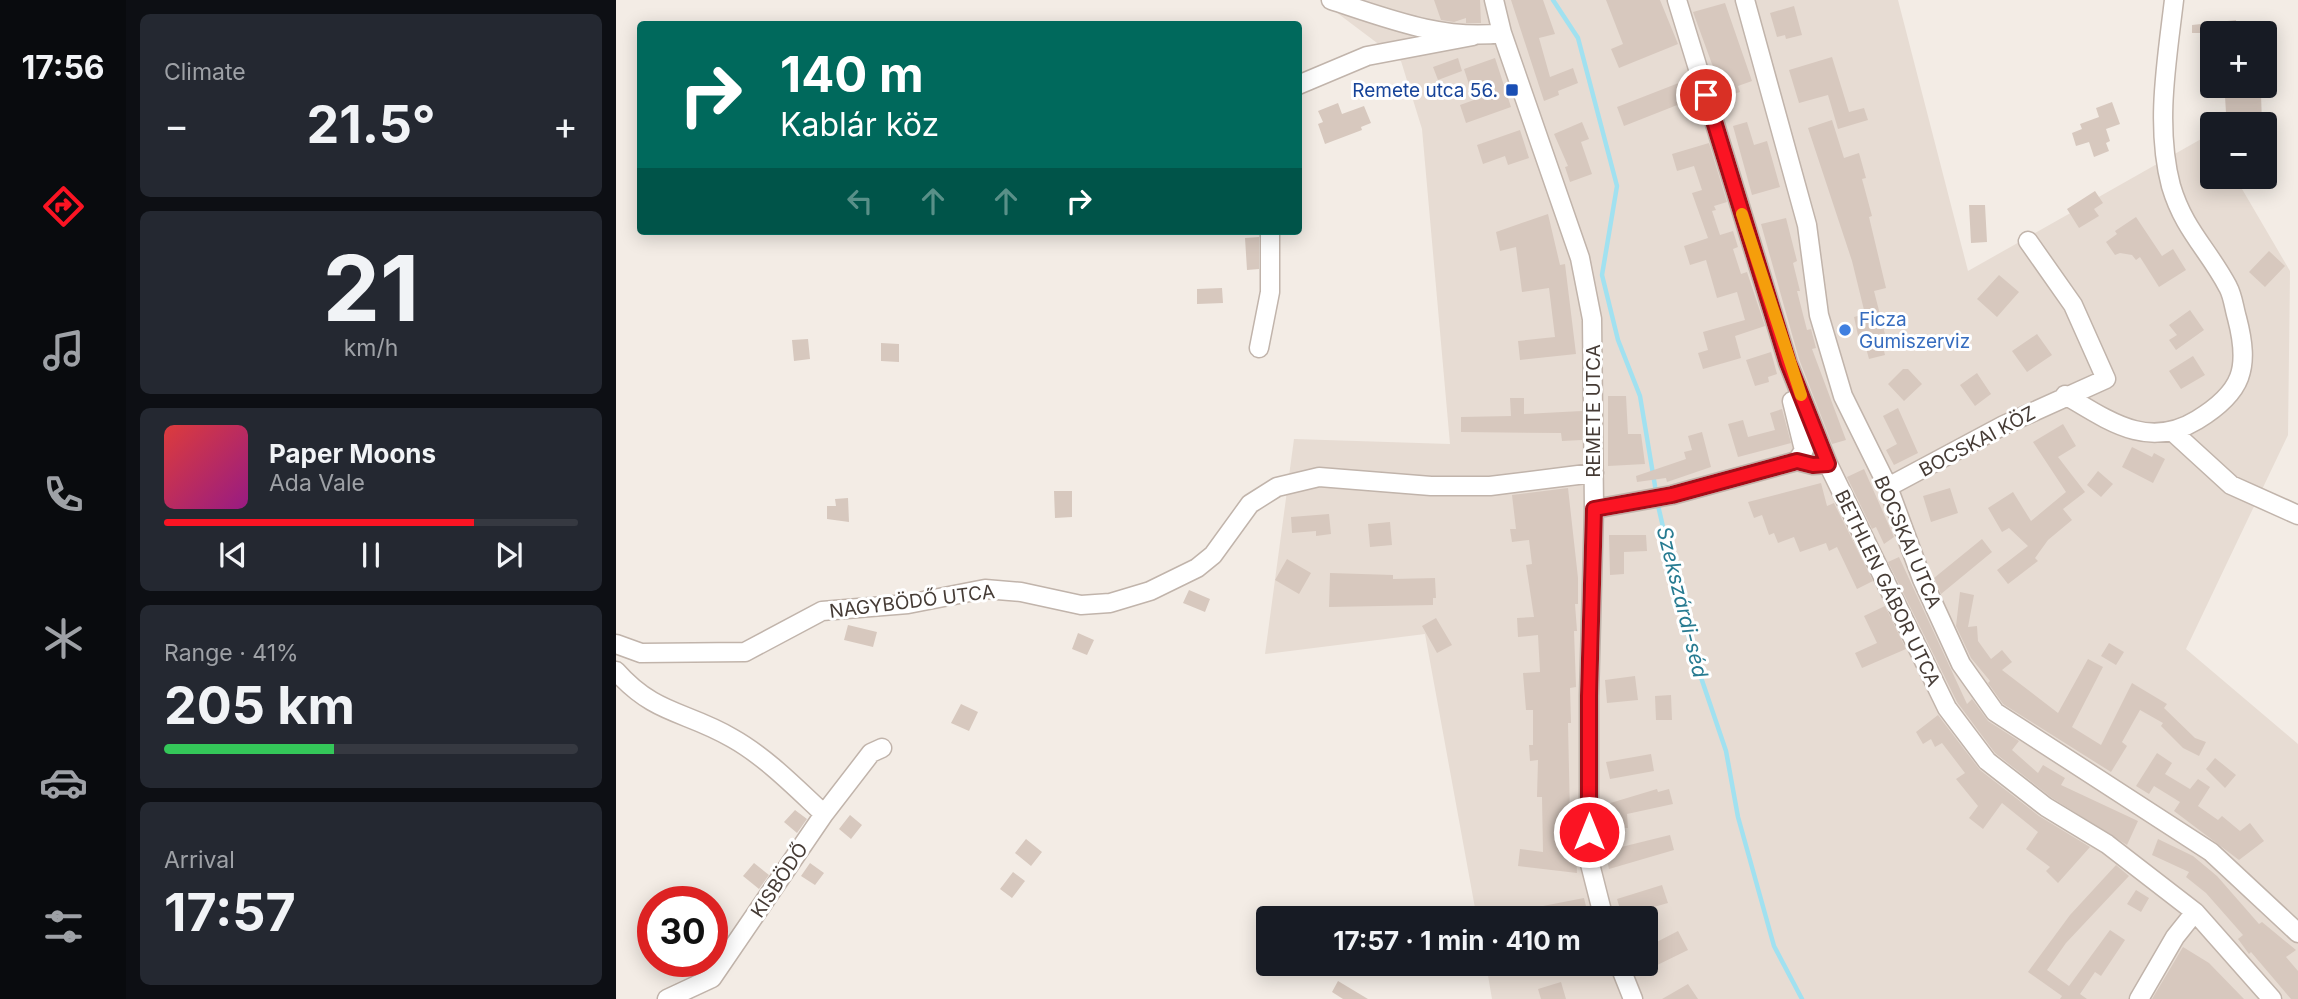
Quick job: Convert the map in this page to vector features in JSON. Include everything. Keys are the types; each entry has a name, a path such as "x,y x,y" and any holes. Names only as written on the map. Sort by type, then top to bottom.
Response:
{"street":[{"path":"1331,0 1398,22 1473,36"},
{"name":"REMETE UTCA","path":"1494,0 1502,33 1580,258 1590,307 1594,509 1589,696 1589,860 1601,906"},
{"name":"BETHLEN GÁBOR UTCA","path":"1677,0 1788,363 1828,464 1947,708 1987,761 2046,807 2106,844 2195,912 2272,999"},
{"name":"BOCSKAI UTCA","path":"1745,0 1807,225 1819,315 1843,396 1888,488 1922,579 1961,664 1995,712 2211,852 2298,933"},
{"path":"2065,396 2124,427 2147,435 2173,432 2197,420 2227,398 2239,380 2245,349 2230,289 2189,231 2171,185 2165,133 2165,75 2174,0"},
{"path":"1302,83 1367,56 1502,33"},
{"path":"1259,348 1270,292 1270,235"},
{"name":"BOCSKAI KÖZ","path":"1888,488 2065,396 2106,379 2073,305 2028,241"},
{"path":"1788,363 1788,389 1804,450 1797,461"},
{"path":"2173,432 2231,485 2298,515"},
{"path":"1594,509 1672,495 1797,461 1813,465 1828,464"},
{"name":"NAGYBÖDŐ UTCA","path":"616,644 641,653 745,652 822,611 908,604 985,589 1021,592 1081,605 1110,603 1150,591 1196,568 1213,555 1250,504 1277,487 1319,477 1431,486 1490,486 1594,472"},
{"path":"616,671 655,706 742,744 824,814"},
{"name":"KISBÖDŐ","path":"667,999 712,978 824,814 872,753 882,748"},
{"path":"2139,999 2175,937 2195,912"},
{"path":"1624,976 1633,999"}],"shaded area":[{"path":"1320,0 1898,0 1968,271 2200,140 2200,189 2242,189 2290,271 2288,435 2186,649 2298,744 2298,999 1492,999 1488,976 1658,976 1658,906 1475,906 1425,634 1265,654 1294,439 1450,444 1422,129 1401,61"}],"building":[{"path":"1434,0 1480,0 1481,23 1466,23 1466,18 1454,22 1441,20"},
{"path":"1511,0 1543,0 1555,34 1539,38 1550,77 1573,68 1578,83 1558,91 1559,95 1544,101"},
{"path":"1606,0 1660,0 1678,44 1619,68 1611,49 1623,44"},
{"path":"1725,3 1752,81 1738,86 1740,92 1724,97 1693,12"},
{"path":"1794,6 1802,35 1786,39 1785,35 1777,37 1770,13"},
{"path":"2200,24 2200,33 2192,33 2192,25"},
{"path":"1832,57 1849,112 1864,108 1868,120 1838,129 1828,95 1799,103 1789,70"},
{"path":"1458,58 1462,71 1438,80 1433,67"},
{"path":"1495,58 1511,107 1466,123 1460,105 1474,100 1464,69"},
{"path":"1689,79 1695,98 1624,126 1617,107"},
{"path":"2225,98 2261,98 2262,112 2226,112"},
{"path":"2112,102 2120,124 2106,129 2110,141 2106,143 2109,151 2094,157 2089,142 2076,146 2072,133 2082,129 2080,124 2099,117 2096,108"},
{"path":"1338,103 1342,114 1364,106 1371,123 1361,127 1362,130 1325,144 1318,124 1323,122 1318,111"},
{"path":"1832,120 1844,158 1859,153 1866,178 1862,179 1872,216 1869,217 1886,288 1874,291 1888,346 1883,347 1885,355 1869,359 1866,348 1861,349 1854,317 1865,314 1852,261 1808,128"},
{"path":"1582,122 1589,139 1581,142 1592,174 1570,182 1565,167 1568,166 1554,134"},
{"path":"1747,122 1754,145 1767,141 1780,187 1752,195 1733,126"},
{"path":"1520,130 1529,158 1508,165 1505,156 1483,164 1477,145"},
{"path":"1709,143 1727,202 1714,206 1716,210 1712,211 1720,235 1733,231 1738,247 1733,249 1741,274 1747,272 1765,326 1735,336 1741,358 1703,369 1698,353 1708,350 1703,332 1745,320 1737,292 1717,298 1706,260 1690,265 1684,246 1708,238 1692,193 1702,190 1694,166 1677,171 1672,154"},
{"path":"2095,191 2103,203 2094,209 2099,216 2079,228 2067,209"},
{"path":"1969,205 1985,205 1987,242 1971,243"},
{"path":"1548,214 1560,265 1565,264 1576,354 1520,360 1518,341 1555,337 1549,288 1522,292 1516,247 1500,251 1496,232"},
{"path":"2136,217 2162,256 2173,249 2186,270 2159,287 2140,257 2136,260 2132,255 2115,255 2106,242 2117,234 2115,231"},
{"path":"1786,218 1797,261 1793,263 1800,291 1797,291 1807,330 1811,329 1816,348 1812,349 1846,440 1832,444 1799,359 1761,224"},
{"path":"1259,237 1259,269 1247,270 1245,238"},
{"path":"2269,251 2285,266 2265,287 2249,272"},
{"path":"1999,275 2019,292 1997,317 1977,299"},
{"path":"1222,288 1223,303 1197,304 1197,289"},
{"path":"2190,310 2204,330 2176,350 2169,340 2177,335 2169,325"},
{"path":"2037,334 2052,355 2027,372 2012,351"},
{"path":"808,339 810,359 794,361 792,340"},
{"path":"881,343 899,344 899,362 881,361"},
{"path":"1771,352 1777,374 1768,377 1769,382 1755,386 1746,360"},
{"path":"2193,356 2205,375 2181,389 2169,371"},
{"path":"1903,369 1908,369 1922,384 1904,401 1888,384"},
{"path":"1977,373 1991,394 1975,406 1960,385"},
{"path":"1608,396 1626,396 1628,434 1641,434 1645,464 1608,466"},
{"path":"1510,398 1524,398 1524,414 1582,411 1582,440 1562,441 1561,433 1461,432 1461,417 1511,416"},
{"path":"1898,408 1918,453 1894,465 1886,450 1897,444 1883,416"},
{"path":"1782,409 1791,443 1738,457 1728,424 1743,420 1748,437 1775,430 1770,413"},
{"path":"2063,424 2076,446 2058,457 2085,492 2063,509 2072,520 2048,540 2035,558 2038,561 2008,584 1997,570 2028,546 2009,528 2002,532 1988,508 2013,492 2031,521 2066,492 2033,442"},
{"path":"1702,432 1711,467 1667,482 1666,478 1637,482 1636,476 1686,459 1684,452 1692,450 1688,436"},
{"path":"2132,447 2152,457 2154,453 2165,459 2153,483 2122,467"},
{"path":"1864,469 1894,537 1884,544 1876,527 1872,529 1847,477"},
{"path":"2098,471 2113,484 2101,497 2087,485"},
{"path":"1821,483 1827,506 1834,503 1873,581 1857,589 1837,547 1829,551 1826,543 1800,552 1794,537 1778,543 1774,533 1769,535 1762,515 1754,518 1748,502"},
{"path":"1568,488 1578,578 1578,604 1575,604 1577,631 1574,631 1576,687 1570,688 1571,723 1568,723 1570,817 1574,817 1577,873 1518,866 1520,849 1543,852 1542,797 1537,797 1538,760 1530,761 1533,710 1526,710 1523,673 1540,672 1538,635 1518,637 1517,618 1534,617 1526,565 1532,564 1529,540 1512,542 1510,529 1516,529 1512,495"},
{"path":"1950,488 1958,513 1931,522 1923,496"},
{"path":"1054,491 1072,491 1072,517 1055,518"},
{"path":"848,498 849,522 827,519 827,506 836,506 835,499"},
{"path":"1329,514 1331,534 1316,536 1316,531 1292,533 1291,517"},
{"path":"1390,522 1392,545 1370,547 1368,524"},
{"path":"1609,535 1646,535 1647,551 1624,552 1624,574 1610,575"},
{"path":"1982,539 1992,552 1941,594 1934,578"},
{"path":"1899,557 1967,704 1972,699 1988,721 2019,741 2012,750 2038,773 2043,765 2065,778 2061,785 2138,821 2127,845 2052,798 1995,753 1957,702 1888,562"},
{"path":"1287,559 1311,573 1299,594 1275,580"},
{"path":"1330,573 1393,575 1393,579 1435,578 1436,598 1433,598 1433,605 1329,607"},
{"path":"1189,590 1210,599 1205,612 1183,603"},
{"path":"1960,592 1974,595 1968,627 1977,626 1978,641 1991,659 2002,650 2012,662 2002,670 2058,713 2088,659 2103,667 2072,727 2101,745 2132,683 2167,704 2164,708 2195,738 2206,742 2199,756 2183,748 2161,726 2163,723 2140,710 2122,742 2127,746 2111,772 2003,704 1988,683 1990,681 1971,658 1956,626"},
{"path":"1885,606 1906,649 1862,668 1855,653 1877,643 1864,616"},
{"path":"1436,618 1452,645 1437,653 1422,626"},
{"path":"848,625 877,632 873,647 844,640"},
{"path":"1078,633 1094,640 1087,655 1072,649"},
{"path":"2109,643 2124,652 2116,665 2101,656"},
{"path":"1635,676 1638,700 1607,703 1605,680"},
{"path":"1671,695 1672,720 1656,720 1655,696"},
{"path":"961,704 978,712 969,731 951,723"},
{"path":"1938,715 1980,770 2039,816 2090,847 2058,883 2046,871 2050,867 2026,849 2038,832 2002,803 1983,829 1969,818 1978,806 1956,779 1965,773 1942,743 1935,747 1931,739 1923,744 1916,732"},
{"path":"2157,753 2172,763 2165,774 2190,789 2198,779 2210,787 2198,806 2218,820 2222,816 2240,831 2250,823 2264,841 2239,860 2174,811 2180,802 2154,786 2149,794 2136,786"},
{"path":"1651,754 1654,771 1610,779 1606,762"},
{"path":"2215,758 2236,775 2225,788 2206,769"},
{"path":"1657,789 1658,792 1669,789 1673,804 1627,814 1628,828 1607,827 1607,804"},
{"path":"795,810 807,819 797,833 784,822"},
{"path":"850,815 862,825 851,839 839,829"},
{"path":"1670,835 1674,850 1609,869 1605,851"},
{"path":"1026,839 1042,852 1031,866 1015,853"},
{"path":"2158,839 2193,856 2217,876 2259,924 2262,922 2296,950 2286,957 2298,971 2298,999 2291,999 2251,952 2249,954 2238,939 2243,935 2206,893 2186,877 2189,872 2152,855"},
{"path":"754,863 769,875 759,889 743,876"},
{"path":"810,863 824,873 815,885 801,876"},
{"path":"2116,865 2129,876 2066,943 2047,970 2069,986 2110,930 2125,940 2101,976 2095,972 2080,994 2087,999 2060,999 2062,996 2028,972 2070,915"},
{"path":"1013,872 1025,881 1012,898 1000,889"},
{"path":"1662,885 1668,903 1657,906 1619,906 1617,899"},
{"path":"2136,890 2149,898 2141,912 2127,904"},
{"path":"1584,898 1586,906 1543,906"},
{"path":"1678,931 1688,950 1658,965 1658,941"},
{"path":"2183,947 2209,963 2244,999 2152,999"},
{"path":"1338,981 1368,999 1343,999 1332,992"},
{"path":"1561,982 1566,999 1541,999 1538,989"},
{"path":"1688,984 1698,999 1662,999"}],"waterway":[{"name":"Szekszárdi-séd","path":"1553,0 1578,38 1617,186 1602,275 1618,340 1640,396 1656,492"},
{"name":"Szekszárdi-séd","path":"1657,501 1691,648 1726,751 1738,817 1774,946 1802,999"}],"slow traffic":[{"path":"1742,214 1788,363 1801,395"}],"place":[{"name":"Remete utca 56.","path":"1512,90"},
{"name":"Ficza Gumiszerviz","path":"1845,330"}],"route":[{"path":"1589,832 1589,696 1594,509 1672,495 1797,461 1813,465 1828,464 1788,363 1706,95"}]}
